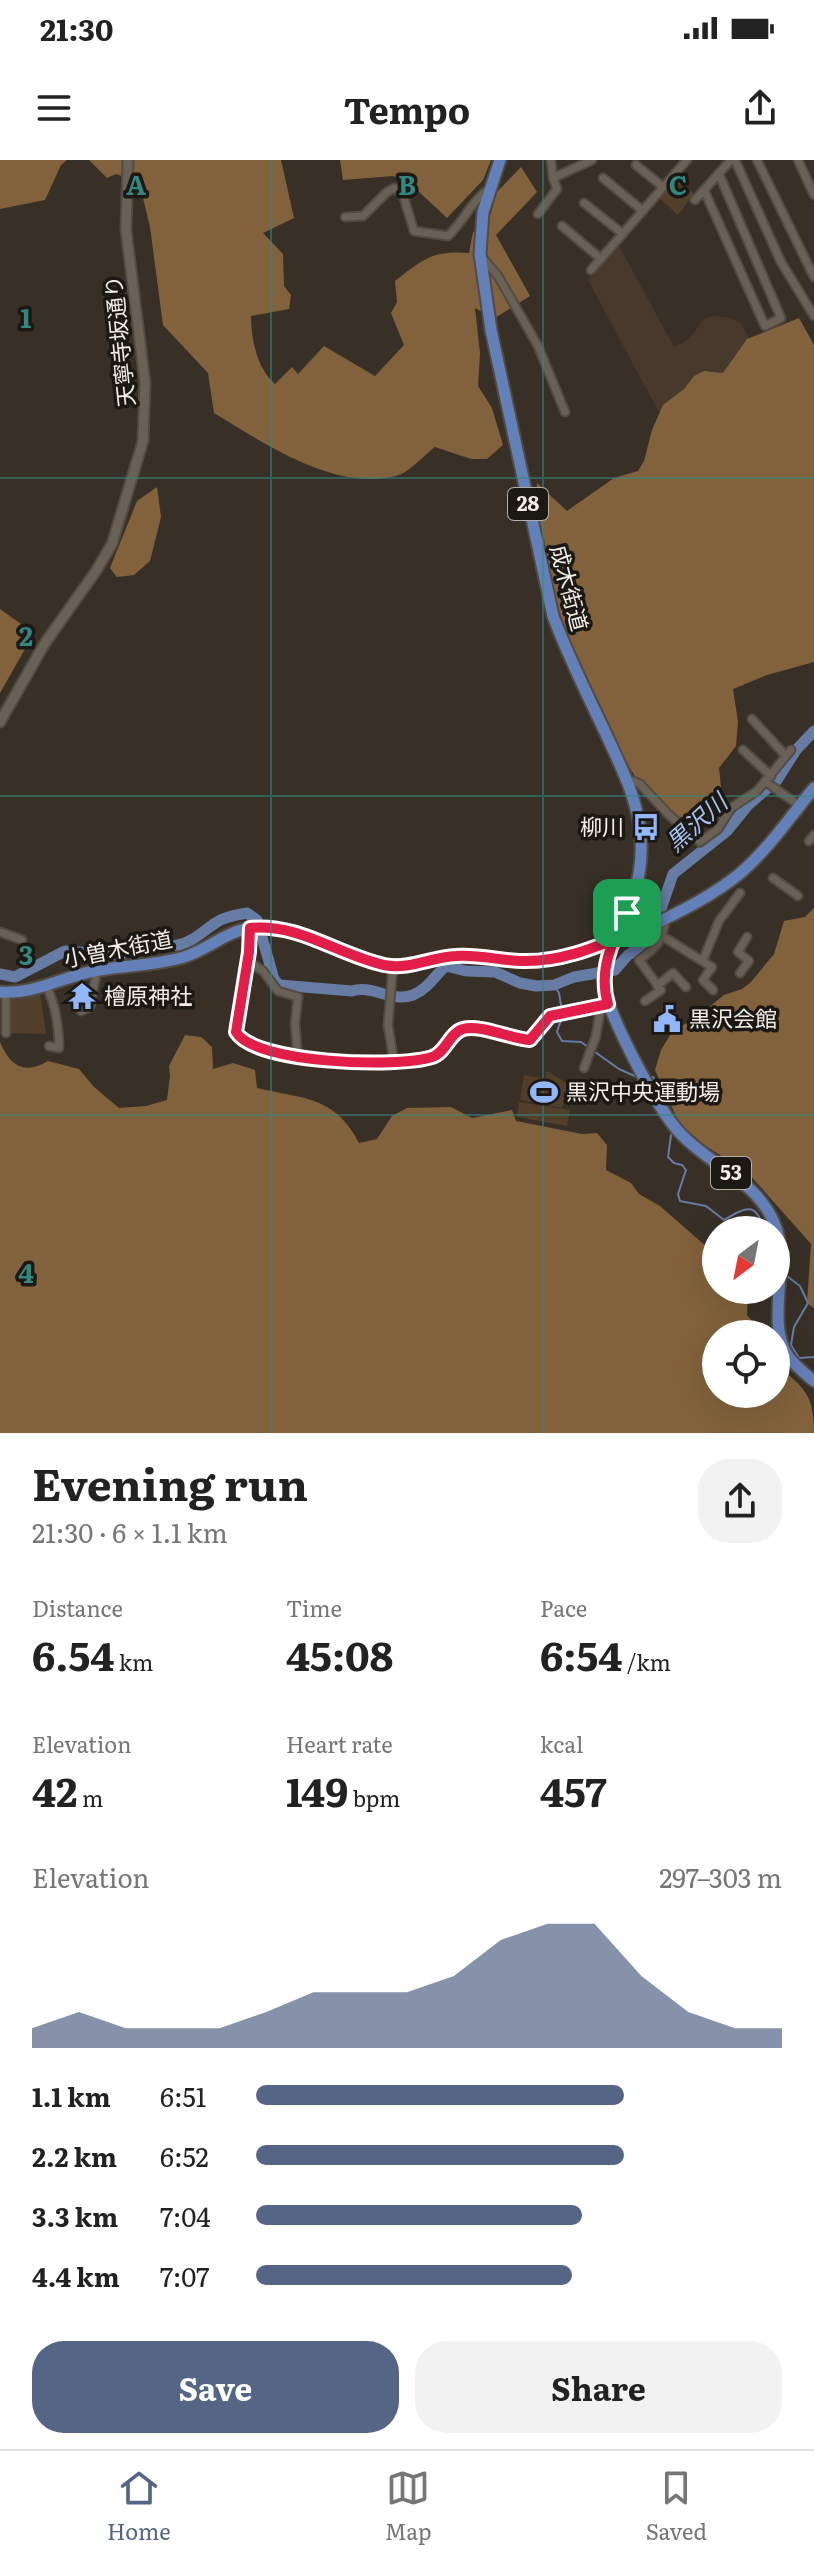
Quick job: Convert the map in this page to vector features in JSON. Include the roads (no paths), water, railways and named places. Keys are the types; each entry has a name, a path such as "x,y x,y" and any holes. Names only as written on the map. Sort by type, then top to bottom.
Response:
{"main road":[{"name":"成木街道","path":"500,160 481,224 480,254 491,330 553,616 626,778 638,814 641,839 639,873 627,913 611,942 605,977 605,1005"},
{"path":"255,928 291,930 393,966 414,965 460,955 509,961 568,956 611,942 661,920 739,874 814,788"},
{"path":"627,913 632,924 640,929"},
{"name":"小曽木街道","path":"3,992 26,991 97,970 181,958 228,934 255,928"},
{"name":"53","path":"605,1005 674,1126 690,1143 747,1186 770,1214 781,1252 781,1340 792,1361 814,1381"}],"street":[{"name":"天寧寺坂通り","path":"0,722 45,643 112,544 143,441 145,382 126,230 128,160"},
{"path":"538,214 557,189 551,160"},
{"path":"553,178 592,160"},
{"path":"695,200 733,160 781,262 814,316"},
{"path":"757,160 814,277"},
{"path":"798,160 814,195"},
{"path":"591,270 681,162"},
{"path":"636,165 663,187"},
{"path":"704,190 765,326 781,318 719,174"},
{"path":"603,178 643,211"},
{"path":"345,217 363,216 394,188 403,195 414,231 448,236 481,194 490,188"},
{"path":"584,203 623,234"},
{"path":"562,226 601,259"},
{"path":"480,254 498,276 538,346 565,412"},
{"path":"626,778 640,784 700,842 718,829 731,808 770,782 788,753 752,719"},
{"path":"743,750 770,782 800,806"},
{"path":"773,878 798,896"},
{"path":"703,960 719,921 740,893"},
{"path":"645,1001 661,990 639,960 656,948 662,936 661,920"},
{"path":"255,928 237,1020 238,1036 263,1049 298,1059 394,1062 433,1057 456,1033 467,1028 530,1040 550,1016 605,1005 584,1068"},
{"path":"0,932 22,940"},
{"path":"662,936 712,967 703,980 713,990"},
{"path":"740,973 749,961 738,952 747,937"},
{"path":"248,961 263,971 278,991 298,997 295,1023 298,1059"},
{"path":"393,966 388,1031 394,1062"},
{"path":"81,1011 90,1007 97,970"},
{"path":"657,986 673,973 686,987"},
{"path":"46,985 54,1002 59,1026 59,1048 49,1046"},
{"path":"3,992 6,1033"}],"waterway":[{"name":"黒沢川","path":"0,974 15,977 65,951 121,955 141,941 178,945 194,939 220,920 247,913 257,920 274,979 279,985 360,989 405,997 423,989 446,966 466,971 495,972 536,986 554,985 574,977 615,970 628,955 650,941 673,874 727,831 748,805 777,780 796,750 814,731"},
{"path":"554,985 559,993 562,1011"},
{"path":"562,1017 557,1032 562,1041 581,1042 619,1069 637,1077"},
{"path":"653,1077 673,1115"},
{"path":"671,1135 668,1157 686,1170 678,1194 680,1201 706,1206 719,1216"},
{"path":"732,1216 749,1209 758,1216"},
{"path":"790,1278 800,1286 808,1303 794,1327 791,1345 799,1358 814,1357"}],"place":[{"name":"柳川","path":"646,827"},
{"name":"檜原神社","path":"82,996"},
{"name":"黒沢会館","path":"667,1019"},
{"name":"黒沢中央運動場","path":"544,1092"}]}
